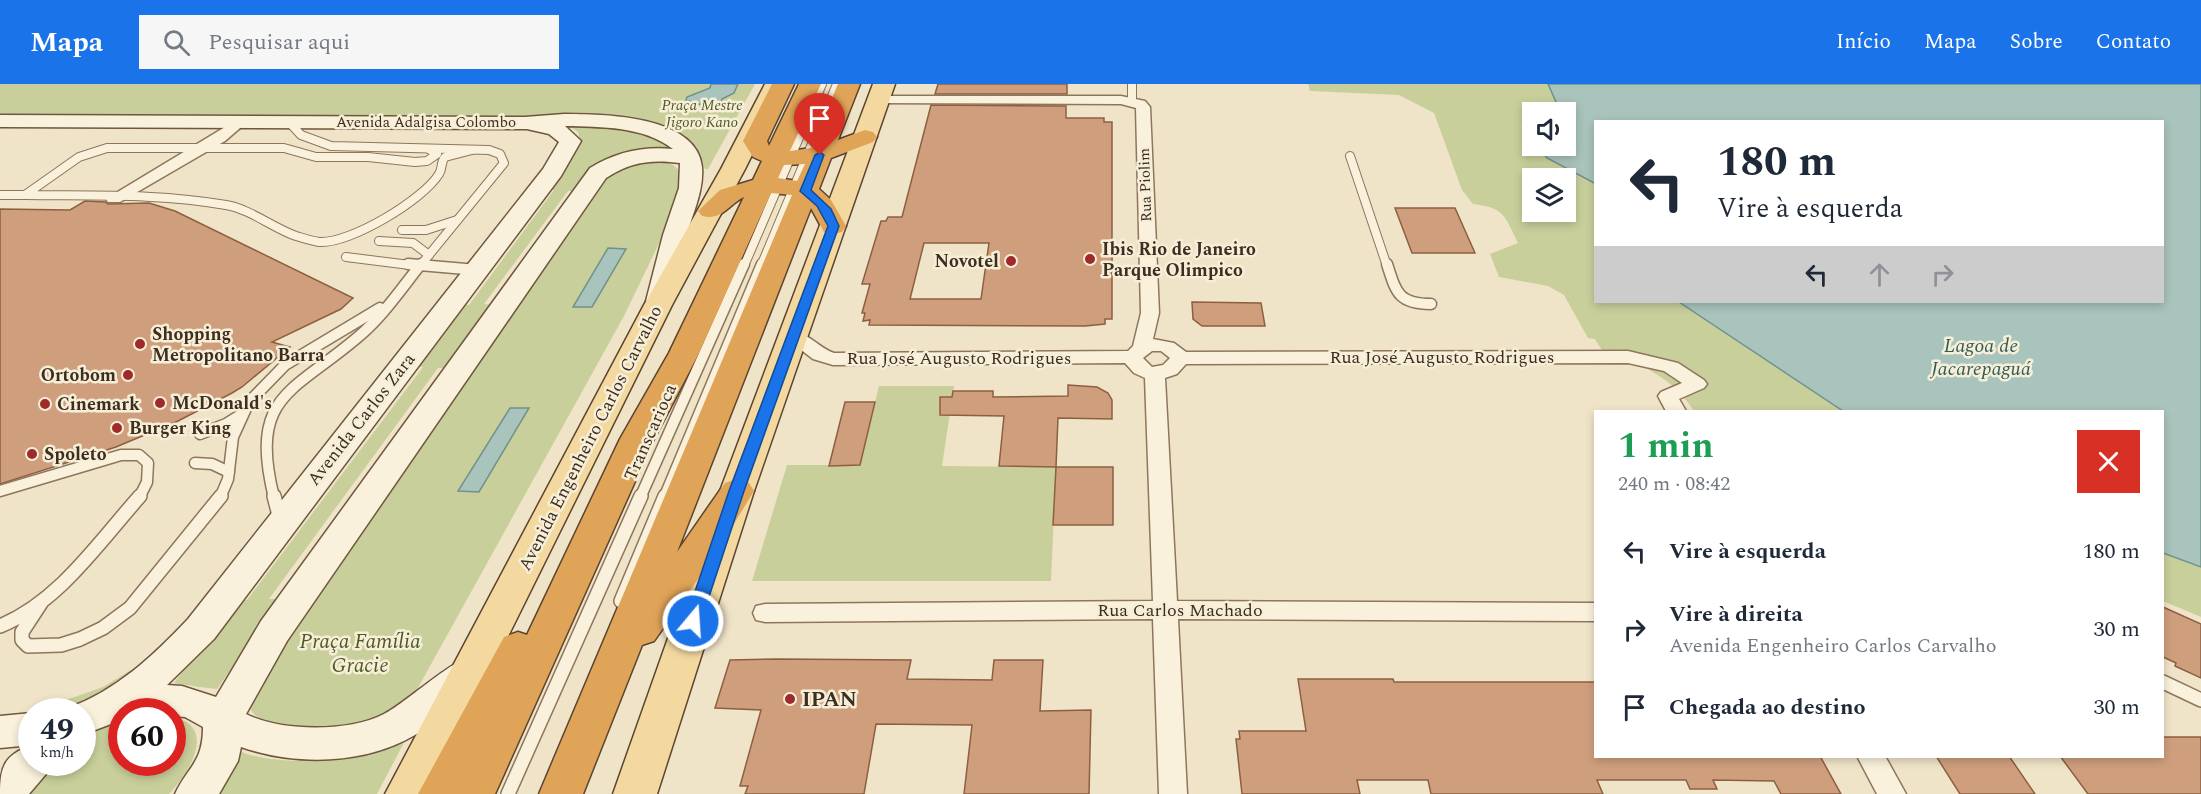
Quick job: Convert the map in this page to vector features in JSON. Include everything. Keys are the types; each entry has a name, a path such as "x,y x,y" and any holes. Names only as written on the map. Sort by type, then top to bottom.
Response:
{"highway":[{"path":"783,84 755,141 756,148 792,172 821,203 833,226"},
{"path":"561,794 600,696 792,172 810,84"},
{"path":"473,794 638,439 684,353 792,172 849,84"},
{"path":"711,211 730,194 792,172 865,137"},
{"path":"440,794 612,469 638,439"},
{"path":"600,696 636,635 700,549 737,491"}],"main road":[{"name":"Avenida Engenheiro Carlos Carvalho","path":"407,794 658,305 711,211 776,84"},
{"path":"635,794 737,491 881,92"}],"street":[{"path":"881,92 1132,92"},
{"name":"Rua Piolim","path":"1132,92 1143,107 1150,313 1137,352"},
{"name":"Avenida Adalgisa Colombo","path":"0,121 525,123 548,120 584,121 644,127 663,133 677,141 690,158"},
{"path":"118,197 220,138 240,122"},
{"name":"Avenida Carlos Zara","path":"96,713 178,655 201,630 553,171 570,141 556,129 525,123"},
{"path":"195,794 217,764 224,746 222,721 274,631 598,173 611,164 632,156 667,154 690,158 689,189 658,305"},
{"name":"Rua José Augusto Rodrigues","path":"792,336 820,355 833,358 1137,352"},
{"path":"1150,345 1168,347 1180,358 1177,366 1172,370 1155,373 1138,368 1134,363 1137,352 1150,345"},
{"name":"Rua José Augusto Rodrigues","path":"1180,358 1628,357 1671,367 1697,384 1668,396 1675,410"},
{"path":"1155,373 1173,794"},
{"name":"Rua Carlos Machado","path":"765,613 1166,610 1594,612"},
{"path":"96,717 161,699 184,701 203,708 222,721 272,741 320,742 364,737 389,730 468,674"},
{"path":"0,732 18,730"},
{"path":"1872,758 1892,794"},
{"path":"9,794 20,776"}],"lane":[{"name":"Transcarioca","path":"617,610 792,172 822,84"},
{"name":"Transcarioca","path":"508,794 792,172 837,84"},
{"path":"281,523 270,477 268,424 285,398 303,377 354,341 392,299 504,163 500,154 489,150 331,146 315,143 291,127 289,122"},
{"path":"25,195 79,157 94,150 107,148 284,148 316,157 415,162 442,170"},
{"path":"415,162 435,156 436,154 429,149"},
{"path":"442,170 440,164 451,154 472,150"},
{"path":"1350,156 1396,291 1404,300 1431,304"},
{"path":"0,195 184,198 229,205 296,236 320,242 339,239 363,230 394,214 409,204 442,170"},
{"path":"402,230 426,230 457,220"},
{"path":"379,241 414,243 424,246 429,255"},
{"path":"346,256 364,261 418,267 477,270"},
{"path":"0,491 121,455 139,455 148,463 147,482 140,496 41,603 22,632 22,640 28,646 61,645 103,628 129,608 219,501 229,472 233,437 249,402 285,365 322,339 369,315 392,299"},
{"path":"200,434 226,424 243,413"},
{"path":"195,462 212,464 229,472"},
{"path":"0,626 15,622 41,603"},
{"path":"2164,682 2201,700"}],"green space":[{"name":"Praça Mestre Jigoro Kano","path":"0,84 755,84 708,169 705,169 697,152 679,135 530,117 0,115"},
{"path":"1308,84 1548,84 1556,102 1522,102 1522,156 1545,156 1566,168 1522,168 1522,222 1576,222 1576,173 1594,183 1594,303 1681,303 1841,410 1693,410 1666,380 1630,361 1603,352 1595,339 1588,338 1564,295 1548,286 1499,277 1490,254 1518,243 1502,214 1492,208 1473,204 1462,190 1434,113 1399,95 1310,91"},
{"path":"570,127 637,133 675,150 583,178 573,191 568,191 484,304 492,305 447,368 438,368 269,599 280,599 217,689 174,683 235,600 247,600 423,367 413,367 461,304 469,305 554,190 547,189 581,143 578,132"},
{"name":"Praça Família Gracie","path":"633,161 662,161 674,166 683,178 680,200 624,316 409,704 378,721 339,728 300,728 264,721 253,713 249,702 253,688 606,174"},
{"path":"879,386 954,386 942,466 1056,467 1051,581 752,581 787,465 860,465"},
{"path":"2164,553 2201,567 2201,617 2164,601"},
{"path":"154,656 137,674 115,688 92,698 72,698 103,687"},
{"path":"186,722 194,730 197,740 191,763 186,772"},
{"path":"108,726 108,776 183,776 169,794 25,794 38,776 96,776 96,731"},
{"path":"408,735 377,794 213,794 219,788 239,751 269,759 321,760 369,752"}],"water":[{"path":"711,84 738,84 734,93 722,99 720,107 701,110 702,105 686,100 687,97 710,88"},
{"name":"Lagoa de Jacarepaguá","path":"1548,84 2201,84 2201,567 2164,553 2164,410 1841,410 1681,303 2164,303 2164,120 1594,120 1594,183 1576,173 1576,168 1566,168 1545,156 1576,156 1576,102 1556,102"},
{"path":"608,248 626,249 592,307 573,307"},
{"path":"510,408 529,408 479,492 458,491"}],"building":[{"path":"938,84 1067,84 1067,94 935,94"},
{"path":"931,105 1066,106 1066,118 1104,118 1104,122 1112,122 1112,319 1105,319 1105,324 1085,326 869,325 870,320 863,321 865,313 862,313 870,284 862,284 881,221 886,221 888,217 902,217","holes":["924,243 989,243 981,299 910,299"]},
{"name":"Shopping Metropolitano Barra","path":"85,201 108,204 149,203 175,211 353,298 341,309 272,342 290,347 232,393 178,421 116,447 0,484 0,209 70,210"},
{"path":"1395,208 1455,208 1475,253 1412,253"},
{"path":"1192,302 1261,303 1265,326 1202,326 1193,319"},
{"path":"1068,385 1097,387 1108,393 1112,400 1112,419 1058,418 1056,467 999,466 1004,416 940,415 940,397 952,397 953,391 993,391 993,397 1068,396"},
{"path":"845,402 875,402 860,465 829,466"},
{"path":"1056,467 1113,467 1113,525 1053,525"},
{"path":"2164,607 2201,624 2201,678 2175,666 2176,663 2164,657"},
{"path":"730,660 911,660 907,679 992,680 994,660 1043,660 1040,711 1091,710 1089,794 964,794 972,725 876,724 864,794 745,794 748,786 740,786 761,710 715,708"},
{"path":"1298,679 1393,679 1394,682 1594,682 1594,758 1821,758 1841,794 1781,794 1774,781 1713,780 1717,789 1690,789 1686,780 1597,780 1603,794 1431,794 1428,780 1357,780 1360,794 1242,794 1236,739 1240,739 1239,731 1306,731"},
{"path":"2164,737 2201,737 2201,794 2088,794 2061,758 2164,758"},
{"path":"1937,758 2010,758 2035,794 1960,794"}],"place":[{"name":"Ibis Rio de Janeiro Parque Olimpico","path":"1090,259"},
{"name":"Novotel","path":"1011,261"},
{"name":"Shopping Metropolitano Barra","path":"140,344"},
{"name":"Ortobom","path":"128,375"},
{"name":"McDonald's","path":"160,403"},
{"name":"Cinemark","path":"45,404"},
{"name":"Burger King","path":"117,428"},
{"name":"Spoleto","path":"32,454"},
{"name":"IPAN","path":"790,699"}],"route":[{"path":"693,621 784,358 833,226 821,203 805,191 820,155"}]}
